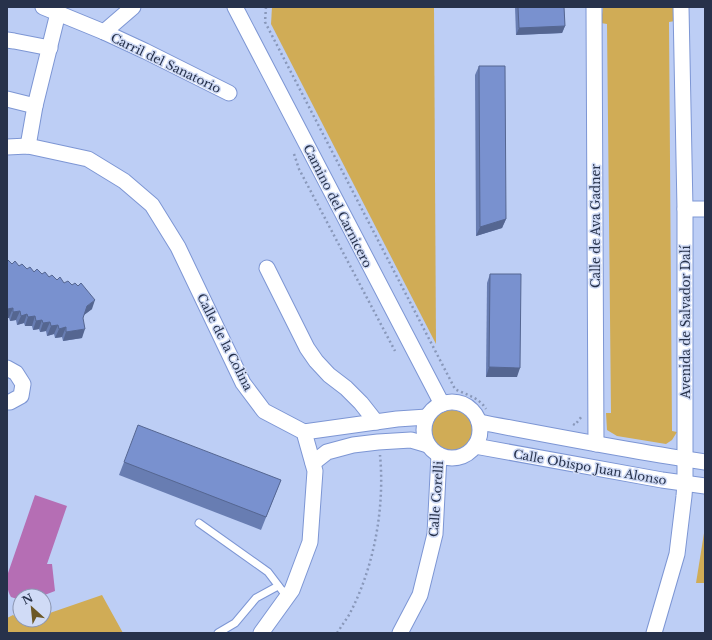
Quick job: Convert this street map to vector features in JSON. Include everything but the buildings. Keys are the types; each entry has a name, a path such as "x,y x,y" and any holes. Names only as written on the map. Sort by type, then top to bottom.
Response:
{"street":[{"name":"Carril del Sanatorio","path":"43,7 104,32 229,93"},
{"name":"Carril del Sanatorio","path":"104,32 133,7"},
{"name":"Camino del Carnicero","path":"235,7 442,404"},
{"name":"Calle de Ava Gadner","path":"594,7 596,444"},
{"name":"Avenida de Salvador Dalí","path":"654,633 677,554 685,483 685,209 681,7"},
{"path":"28,146 35,106 58,13"},
{"path":"7,40 50,48"},
{"path":"7,99 35,106"},
{"name":"Calle de la Colina","path":"7,147 28,146 88,159 124,181 152,205 178,247 243,382 264,411 304,432"},
{"path":"685,209 705,209"},
{"path":"267,268 307,348 316,361 329,376 346,388 361,403 376,422"},
{"path":"7,368 16,373 23,384 22,396 7,402"},
{"path":"313,463 328,452 353,445 412,440 447,458 463,456 470,452 479,439 484,418 475,414 468,407 460,403 451,402 436,407 427,418 424,427 424,436 433,450"},
{"path":"261,633 282,591 292,590 310,542 315,471 304,432 397,419 427,418"},
{"name":"Calle Obispo Juan Alonso","path":"484,418 596,444 705,462"},
{"name":"Calle Obispo Juan Alonso","path":"475,446 662,480 705,486"},
{"name":"Calle Corelli","path":"400,633 420,595 435,534 433,450"}],"lane":[{"path":"199,522 268,572 282,591 256,598 235,623 218,633"}],"path":[{"path":"266,7 265,22 455,389 473,396 484,405 484,418"},
{"path":"567,424 575,425 582,416"},
{"path":"337,633 349,616 363,584 378,528 381,496 381,470 378,442"}],"shaded area":[{"path":"272,7 434,7 436,344 271,24"},
{"path":"603,7 673,7 675,21 669,22 672,431 677,432 672,440 666,444 617,436 607,430 606,413 611,413 607,24 601,23"},
{"path":"452,410 467,416 473,431 467,446 452,452 437,446 431,431 437,416"},
{"path":"35,495 67,506 47,564 52,564 55,591 52,592 52,588 12,588 12,597 8,589 7,576"},
{"path":"705,527 705,583 696,583"},
{"path":"102,595 123,633 7,633 7,618 12,616 12,628 52,628 52,612"}]}
